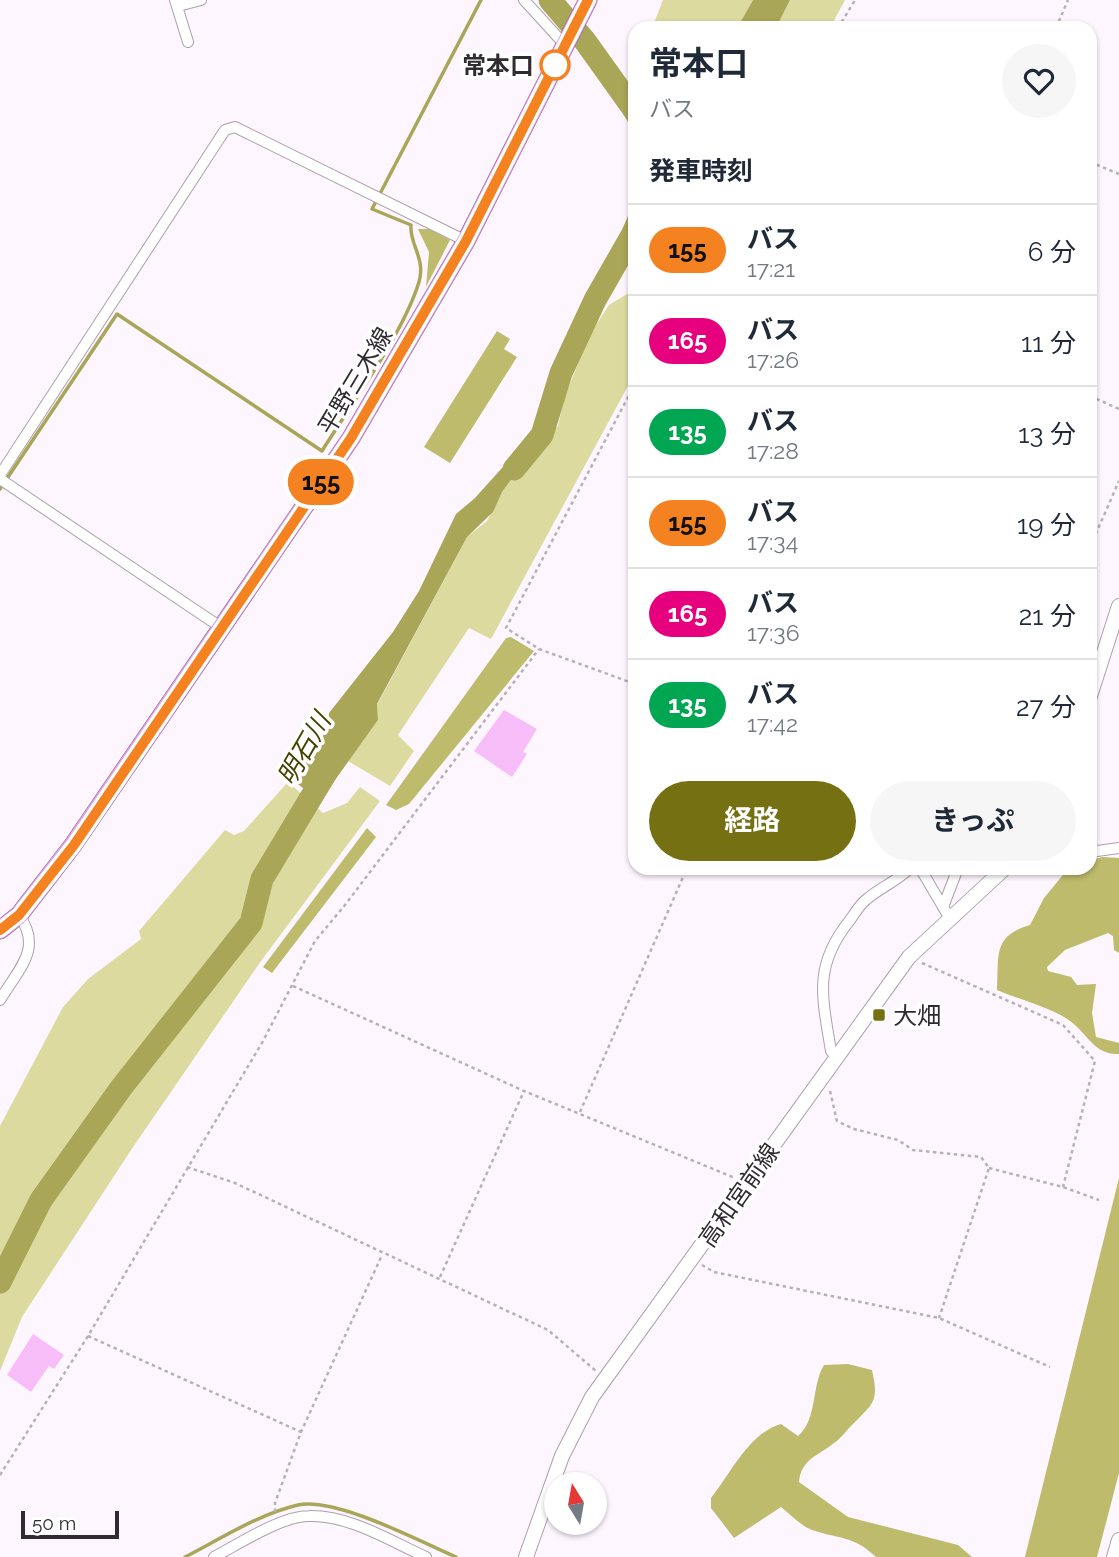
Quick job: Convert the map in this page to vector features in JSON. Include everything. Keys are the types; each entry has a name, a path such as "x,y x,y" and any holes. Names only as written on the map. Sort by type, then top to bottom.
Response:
{"main road":[{"name":"平野三木線","path":"0,930 19,915 74,845 351,438 466,241 584,4"}],"street":[{"path":"188,42 177,3 201,0"},
{"path":"524,0 567,42"},
{"path":"222,628 0,477 225,130 235,127 466,241"},
{"path":"1097,674 1119,606"},
{"path":"1097,851 1119,848"},
{"path":"837,1057 831,1051 821,991 822,970 833,940 867,899 904,875"},
{"path":"924,875 946,912"},
{"path":"946,912 956,875"},
{"name":"高和宮前線","path":"526,1557 562,1456 593,1397 909,957 946,912 996,875"},
{"path":"0,1000 32,946 29,929 19,915"},
{"path":"214,1557 274,1526 307,1515 344,1520 426,1557"},
{"path":"1114,1557 1119,1540"}],"path":[{"path":"842,21 855,0"},
{"path":"1059,21 1068,0"},
{"path":"1097,165 1119,174"},
{"path":"628,397 506,628 539,649 628,681"},
{"path":"1097,399 1119,409"},
{"path":"1097,531 1119,481"},
{"path":"0,1475 88,1336 293,986 315,941 539,649"},
{"path":"580,1112 684,875"},
{"path":"909,957 1063,1025 1095,1061 1063,1187"},
{"path":"293,986 524,1091 580,1112 722,1174 748,1182"},
{"path":"820,1082 832,1092 837,1121 854,1129 898,1140 913,1150 981,1157 989,1168 1063,1187 1099,1200"},
{"path":"440,1277 524,1091"},
{"path":"186,1167 235,1183 382,1255 440,1277 548,1330 606,1380"},
{"path":"939,1318 989,1168"},
{"path":"275,1503 301,1433 382,1255"},
{"path":"693,1260 714,1272 939,1318 1050,1367"},
{"path":"88,1336 301,1433"}],"shaded area":[{"path":"663,0 753,0 741,21 655,21"},
{"path":"753,0 790,0 780,21 741,21"},
{"path":"790,0 845,0 834,21 780,21"},
{"path":"622,80 628,88 628,122 609,87"},
{"path":"628,216 628,251 617,250 615,247"},
{"path":"418,229 429,229 450,240 426,287 429,252"},
{"path":"628,293 628,386 491,639 469,628 398,735 414,751 390,786 348,761 378,720 377,705 467,537 487,521 502,492 535,448 558,426 565,396 590,334 609,305"},
{"path":"497,331 510,339 504,349 517,357 450,463 424,447"},
{"path":"526,441 535,448 502,492 493,512 467,537 377,704 378,720 320,801 290,778 328,729 329,713 393,632 419,591 456,514 475,498"},
{"path":"511,637 534,651 409,804 396,810 386,805 506,638"},
{"path":"288,782 323,813 347,803 360,787 380,801 261,961 131,1150 22,1317 0,1371 0,1126 63,1007 88,979 141,939 139,931 225,830 234,835 244,831"},
{"path":"367,828 376,837 272,973 263,967"},
{"path":"1097,858 1119,858 1119,953 1114,950 1113,936 1108,933 1065,950 1047,967 1048,971 1071,977 1077,985 1096,984 1092,1013 1096,1037 1119,1043 1119,1054 1097,1047 1063,1016 997,990 998,957 1003,941 1009,935 1030,925 1044,898 1063,875 1097,875"},
{"path":"1119,1178 1119,1473 1097,1557 1025,1557"},
{"path":"848,1364 872,1370 875,1389 873,1401 840,1439 807,1463 800,1474 799,1482 848,1517 958,1545 972,1557 876,1557 852,1541 808,1528 781,1507 734,1538 711,1508 711,1498 759,1436 781,1424 798,1436 804,1429 812,1412 817,1383 824,1365"}],"building":[{"path":"504,710 537,729 523,752 527,754 512,777 474,751"},
{"path":"33,1334 64,1355 54,1369 49,1366 31,1392 7,1375"}],"waterway":[{"path":"0,489 117,314 322,451 389,346 419,282 419,258 412,239 411,225 372,209 481,0"},
{"path":"550,0 585,41 628,101"},
{"name":"明石川","path":"514,469 542,435 561,373 595,300 628,242"},
{"name":"明石川","path":"0,1282 41,1200 121,1088 251,923 262,879 327,771"},
{"path":"185,1557 269,1514 298,1505 314,1504 334,1507 377,1522 456,1557"}],"bus line":[{"name":"155","path":"0,930 19,915 74,845 351,438 466,241 588,0"}],"place":[{"name":"常本口","path":"555,65"},
{"name":"大畑","path":"879,1015"}]}
